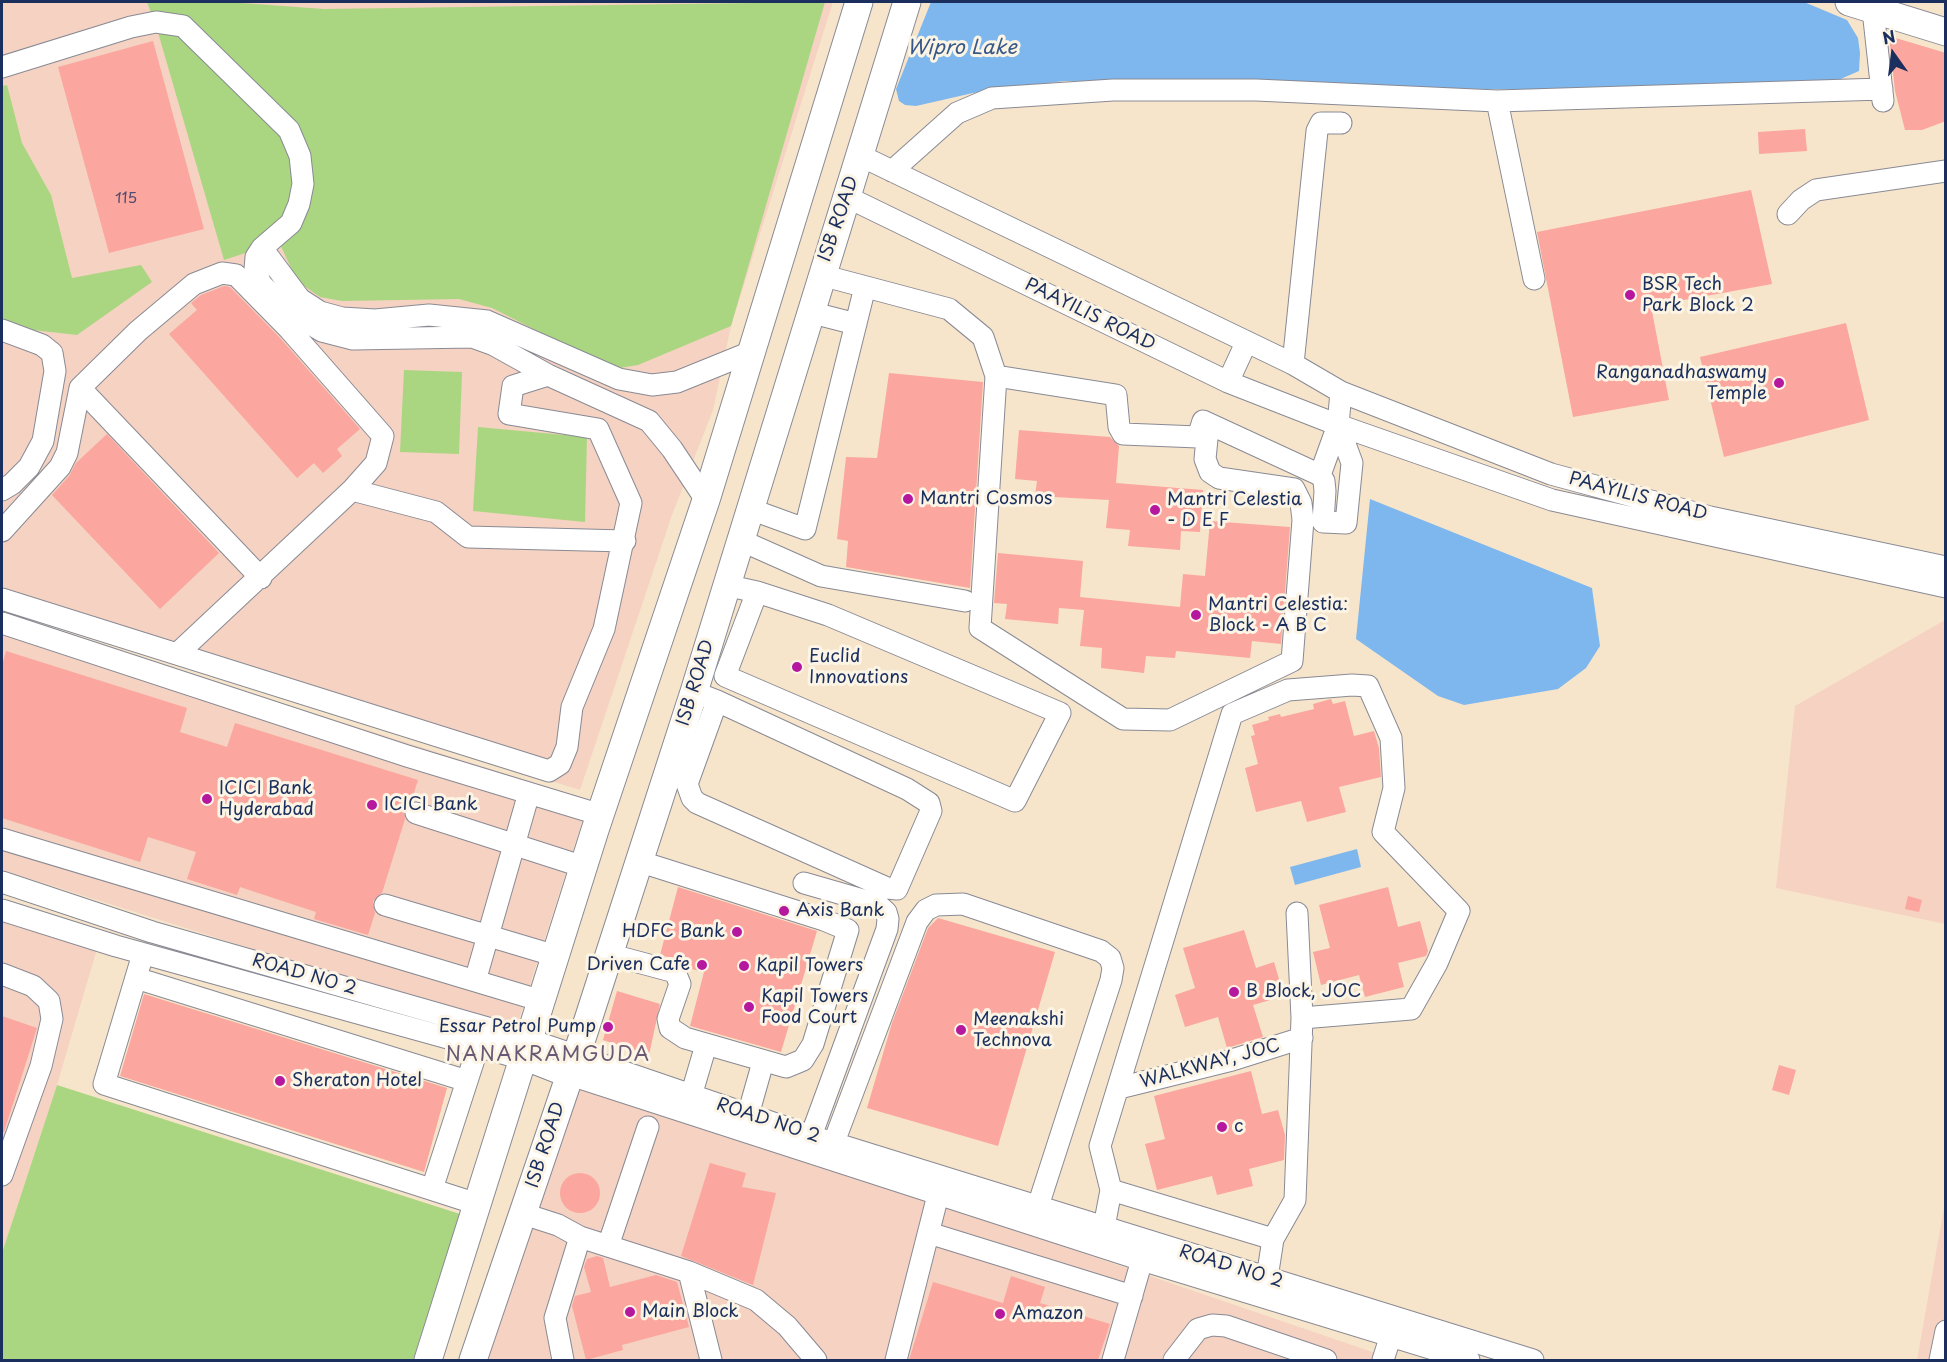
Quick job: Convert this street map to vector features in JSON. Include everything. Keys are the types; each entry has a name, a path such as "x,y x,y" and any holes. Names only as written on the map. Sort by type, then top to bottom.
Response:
{"main road":[{"path":"428,1360 584,867 706,500 859,2"},
{"name":"ISB ROAD","path":"473,1360 524,1214 638,861 694,729 705,697 725,585 820,275 861,156 907,2"},
{"path":"1902,2 1946,15"},
{"path":"1861,6 1946,32"}],"street":[{"path":"892,171 957,113 992,98 1113,90 1256,90 1497,101 1883,95 1861,6"},
{"path":"2,67 131,27 156,22 183,26 288,130 300,156 303,184 299,204 291,223 262,248 256,257 255,269 261,284 290,312 322,331 354,339 472,337 494,345 548,375 649,421 672,449 706,500"},
{"path":"1497,101 1534,279"},
{"path":"1293,364 1317,131 1321,123 1341,123"},
{"name":"PAAYILIS ROAD","path":"861,156 1293,364 1341,392 1551,474 1710,517 1946,567"},
{"path":"1788,214 1801,200 1816,190 1946,171"},
{"name":"PAAYILIS ROAD","path":"847,197 1228,382 1338,424 1552,500 1946,587"},
{"path":"262,248 300,299 320,312 342,318 375,320 429,315 487,321 619,379 652,385 677,382 751,352"},
{"path":"2,531 60,467 67,453 81,388 138,331 194,284 209,277 231,273 236,275 290,330 383,436 376,463 352,490 261,578 177,654"},
{"path":"820,275 949,309 983,337 996,376 980,628 1123,719 1170,720 1292,661 1303,520 1301,503 1293,489 1219,478 1210,472 1205,459 1207,439 1123,434 1119,428 1116,395 996,376"},
{"path":"750,508 805,529 865,287"},
{"path":"809,312 856,324"},
{"path":"2,330 42,345 52,353 55,371 43,441 29,467 12,484 2,490"},
{"path":"1228,382 1246,343"},
{"path":"2,599 549,771 560,764 567,747 572,708 604,629 625,541 631,504 598,429 509,414 513,386 548,375"},
{"path":"81,388 261,578"},
{"path":"1320,475 1338,424 1341,392"},
{"path":"1198,437 1203,421 1320,475 1324,481 1325,491 1323,522 1346,523 1352,463 1338,424"},
{"path":"352,490 436,512 468,537 625,541"},
{"path":"740,540 821,576 965,601"},
{"path":"725,585 757,592 828,615 899,643 1060,713 1015,801 725,676 757,592"},
{"path":"2,623 385,749 601,815"},
{"name":"WALKWAY, JOC","path":"1368,686 1391,738 1394,788 1383,832 1459,911 1437,963 1411,1009 1302,1028 1232,1060 1119,1088 1233,714 1288,690 1368,686"},
{"path":"694,729 687,784 688,794 697,803 887,888 897,889 901,885 931,811 929,802 907,789 705,697"},
{"path":"475,981 529,793"},
{"path":"416,813 584,867"},
{"path":"2,839 542,1001"},
{"path":"608,954 675,972 680,984 668,1019 670,1028 685,1038 786,1067 796,1064 808,1054 848,930 824,920 638,861"},
{"name":"ROAD NO 2","path":"2,882 152,932 526,1049 572,1067 691,1096 811,1136 1533,1360"},
{"path":"804,883 877,904 886,912 888,919 887,929 811,1136"},
{"path":"834,1142 917,922 926,910 936,905 963,904 1101,951 1110,958 1111,980 1038,1206"},
{"path":"385,905 556,956"},
{"name":"ROAD NO 2","path":"2,910 143,954 478,1047 526,1049"},
{"path":"1267,1278 1273,1239 1295,1200 1302,1028 1298,913"},
{"path":"143,954 104,1084 477,1204"},
{"path":"2,974 33,986 50,1001 52,1019 41,1066 2,1175"},
{"path":"136,978 468,1081"},
{"path":"257,1016 267,988"},
{"path":"691,1096 706,1045"},
{"path":"432,1190 478,1047"},
{"path":"748,1115 763,1062"},
{"name":"ROAD NO 2","path":"572,1067 580,1078 938,1195 1469,1360"},
{"path":"1104,1227 1111,1190 1100,1146 1119,1088"},
{"path":"608,1246 648,1126"},
{"path":"1111,1190 1273,1239"},
{"path":"896,1360 938,1195"},
{"path":"524,1214 558,1225 580,1237 689,1272 756,1300 788,1326 816,1360"},
{"path":"928,1233 1132,1296"},
{"path":"563,1360 555,1318 580,1237"},
{"path":"1113,1360 1142,1260"},
{"path":"689,1272 711,1360"},
{"path":"1174,1360 1198,1329 1212,1325 1226,1326 1326,1360"},
{"path":"1940,1360 1946,1331"},
{"path":"1383,1360 1391,1335"}],"shaded area":[{"path":"2,2 833,2 731,326 713,410 672,515 580,790 2,611"},
{"name":"ICICI Bank","path":"2,615 589,800 515,1032 2,870"},
{"path":"1945,620 1945,924 1776,888 1795,706"},
{"path":"2,919 97,949 57,1085 2,1253"},
{"path":"566,1086 831,1167 1384,1356 1383,1360 475,1360"},
{"path":"1945,1202 1945,1360 1917,1360"}],"green space":[{"path":"147,2 228,2 324,9 825,2 731,326 638,365 613,369 492,308 459,299 342,301 320,297 297,281 279,242 224,260 157,29"},
{"path":"7,85 22,143 51,195 72,278 141,265 152,282 77,335 15,328 2,323 2,86"},
{"path":"404,370 462,372 459,454 400,452"},
{"path":"478,427 587,437 585,522 473,511"},
{"path":"57,1085 460,1214 413,1360 2,1360 2,1253"}],"water":[{"name":"Wipro Lake","path":"931,2 1804,2 1847,20 1858,38 1859,71 1829,84 1660,92 1427,88 1247,80 1064,81 973,93 916,106 905,105 899,101 896,89"},
{"path":"1370,499 1592,588 1600,646 1586,668 1558,689 1464,705 1438,696 1356,639"},
{"path":"1357,849 1361,867 1295,885 1290,867"}],"building":[{"path":"1889,36 1946,53 1946,121 1922,130 1905,130 1895,91"},
{"path":"153,41 204,229 109,253 58,67"},
{"path":"1805,129 1807,151 1759,154 1758,132"},
{"name":"BSR Tech Park Block 2","path":"1751,190 1772,284 1651,306 1669,400 1573,417 1537,232"},
{"path":"224,286 230,287 281,339 360,429 337,449 342,456 323,473 314,463 297,478 169,334 197,310 191,303 201,295"},
{"path":"1846,323 1869,420 1724,457 1700,357"},
{"name":"Mantri Cosmos","path":"889,373 983,382 970,588 846,567 848,541 837,539 846,457 877,458"},
{"name":"Mantri Celestia - D E F","path":"1019,430 1110,437 1119,446 1116,483 1203,490 1200,532 1181,531 1180,550 1128,546 1130,530 1106,528 1109,500 1035,496 1037,481 1015,479"},
{"path":"107,434 219,553 160,609 52,495 69,476 76,463"},
{"name":"Mantri Celestia: Block - A B C","path":"1210,521 1290,527 1281,644 1252,641 1250,658 1176,651 1175,658 1146,656 1144,673 1101,668 1102,648 1080,646 1084,610 1059,608 1058,624 1005,619 1007,604 994,603 998,553 1083,561 1080,597 1180,607 1183,574 1205,576"},
{"name":"ICICI Bank Hyderabad","path":"6,651 187,708 180,732 227,747 235,723 418,780 411,802 404,810 405,819 382,893 373,901 375,913 368,935 314,919 316,912 240,887 237,895 187,879 196,852 148,837 140,862 2,818 2,666"},
{"path":"1331,699 1333,704 1345,701 1354,736 1374,731 1379,748 1381,777 1339,787 1346,812 1307,822 1301,801 1256,812 1245,768 1258,764 1251,736 1255,735 1252,725 1269,720 1268,717 1280,714 1281,717 1314,709 1313,704"},
{"name":"Kapil Towers","path":"678,887 817,931 781,1052 690,1026 704,972 687,968 678,960 660,955"},
{"path":"1388,887 1398,927 1420,921 1428,951 1426,956 1398,963 1404,987 1365,997 1359,975 1321,985 1313,952 1330,948 1319,905"},
{"path":"1908,896 1922,900 1919,912 1905,909"},
{"name":"Meenakshi Technova","path":"938,918 1055,952 998,1146 867,1108 892,1023 928,928"},
{"name":"B Block, JOC","path":"1244,930 1256,968 1274,962 1284,996 1253,1005 1263,1037 1227,1048 1218,1017 1185,1027 1175,995 1195,988 1183,948"},
{"path":"617,991 660,1004 649,1055 603,1040"},
{"path":"144,994 447,1088 424,1172 120,1076"},
{"path":"2,1016 37,1028 4,1132 2,1132"},
{"path":"1779,1065 1796,1070 1789,1095 1772,1090"},
{"name":"c","path":"1251,1071 1262,1114 1278,1110 1285,1135 1284,1160 1249,1169 1253,1186 1217,1195 1212,1176 1157,1190 1145,1144 1165,1139 1154,1096"},
{"path":"710,1163 746,1173 742,1187 776,1193 753,1285 681,1256"},
{"path":"580,1173 594,1179 600,1193 594,1207 580,1213 566,1207 560,1193 566,1179"},
{"name":"Main Block","path":"597,1256 603,1258 610,1287 656,1275 677,1282 689,1327 622,1345 623,1350 586,1360 572,1306 575,1296 591,1292 584,1267 587,1259"},
{"name":"Amazon","path":"1011,1276 1045,1287 1040,1303 1110,1324 1098,1360 909,1360 933,1282 1003,1303"}],"place":[{"name":"BSR Tech Park Block 2","path":"1630,295"},
{"name":"Ranganadhaswamy Temple","path":"1779,383"},
{"name":"Mantri Cosmos","path":"908,499"},
{"name":"Mantri Celestia - D E F","path":"1155,510"},
{"name":"Mantri Celestia: Block - A B C","path":"1196,615"},
{"name":"Euclid Innovations","path":"797,667"},
{"name":"ICICI Bank Hyderabad","path":"207,799"},
{"name":"ICICI Bank","path":"372,805"},
{"name":"Axis Bank","path":"784,911"},
{"name":"HDFC Bank","path":"737,932"},
{"name":"Driven Cafe","path":"702,965"},
{"name":"Kapil Towers","path":"744,966"},
{"name":"B Block, JOC","path":"1234,992"},
{"name":"Kapil Towers Food Court","path":"749,1007"},
{"name":"Essar Petrol Pump","path":"608,1027"},
{"name":"Meenakshi Technova","path":"961,1030"},
{"name":"Sheraton Hotel","path":"280,1081"},
{"name":"c","path":"1222,1127"},
{"name":"Main Block","path":"630,1312"},
{"name":"Amazon","path":"1000,1314"}],"district":[{"name":"NANAKRAMGUDA","path":"548,1055"}]}
